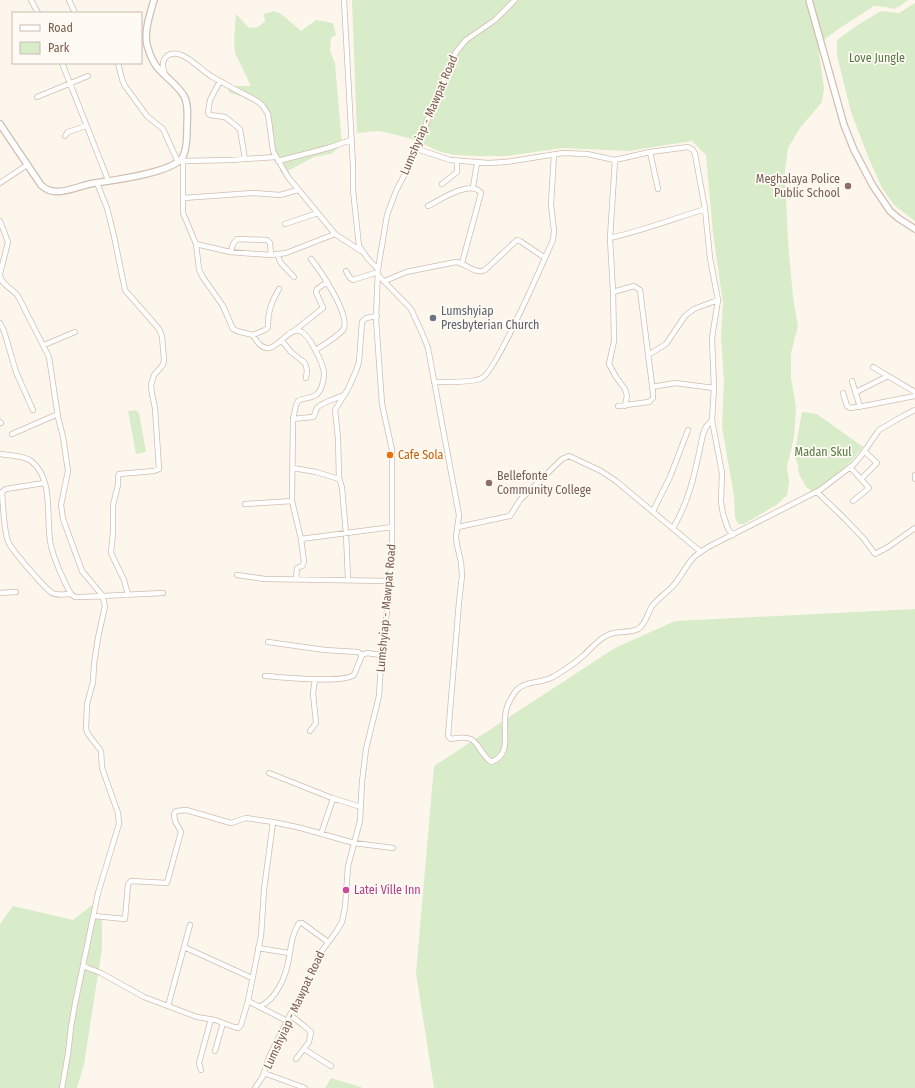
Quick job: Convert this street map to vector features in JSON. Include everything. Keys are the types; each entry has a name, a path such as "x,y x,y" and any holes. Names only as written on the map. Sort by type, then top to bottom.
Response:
{"street":[{"path":"31,0 37,12"},
{"path":"69,0 75,12"},
{"path":"154,0 143,29 153,62 180,91 187,103 187,132 180,159 183,213 196,244 199,269 202,276 223,306 233,329 253,335 265,330 268,327 268,313 272,301 279,289"},
{"path":"344,0 355,214 361,251"},
{"name":"Lumshyiap - Mawpat Road","path":"255,1088 264,1073 269,1057 298,999 310,981 318,956 339,927 344,917 348,866 359,827 366,749 379,696 381,655 391,581 392,526 392,450 382,404 377,316 378,272 384,228 390,203 417,149 443,80 456,52 466,40 495,20 515,0"},
{"path":"809,0 844,125 854,150 873,186 890,210 898,218 915,229"},
{"path":"165,75 162,66 164,60 167,56 176,53 182,55 209,75 257,101 268,114 272,144 277,159 288,177 335,234 361,251 385,281 411,309 415,317 428,348 459,514 457,545 461,562 462,576 448,736 449,739 464,737 472,740 491,762 497,760 502,755 505,747 505,712 515,692 527,683 546,680 561,672 577,661 599,640 607,635 633,631 642,626 654,604 672,587 692,559 701,552 817,492 850,467 865,452 879,430 915,410"},
{"path":"62,64 108,180"},
{"path":"118,64 122,79 129,92 147,116 163,129 173,151 180,159"},
{"path":"37,97 88,76"},
{"path":"220,80 210,100 208,113 210,115 229,119 240,129 244,159"},
{"path":"0,125 41,185 52,192 59,192 108,180 158,171 180,159 277,159 328,148 351,140"},
{"path":"65,136 68,132 86,126"},
{"path":"417,149 438,157 457,161 477,162 506,162 563,153 579,153 615,160 650,152 688,147 693,150 705,210 710,258 718,300 712,338 714,388 712,420 722,473 722,502 724,514 728,529 733,535"},
{"path":"650,152 658,189"},
{"path":"434,382 477,380 485,377 506,343 554,235 551,204 554,155"},
{"path":"615,160 610,238 614,341 609,364 625,389 627,396 625,406"},
{"path":"442,184 457,172 457,161"},
{"path":"473,187 477,162"},
{"path":"0,183 27,164"},
{"path":"97,183 107,208 125,290 159,329 162,336 163,345 163,365 154,375 151,385 155,408 159,469 154,472 119,474 118,485 112,505 113,532 111,553 124,580 128,595"},
{"path":"428,206 464,189 473,187 481,193 462,263"},
{"path":"183,198 253,193 280,194 298,190"},
{"path":"610,238 645,230 662,223 705,210"},
{"path":"285,224 318,213"},
{"path":"0,221 8,242 0,274 2,281 18,296 50,357 58,414 64,437 68,471 61,505 62,519 82,571 102,596 105,606 94,664 94,682 87,704 86,729 101,751 102,768 118,812 119,820 116,834 105,865 75,1004 62,1088"},
{"path":"196,244 231,252 278,255 335,234"},
{"path":"231,252 233,244 237,240 267,240 270,243 270,255"},
{"path":"385,281 406,272 456,262 462,263 478,272 481,272 517,240 520,240 545,258"},
{"path":"278,255 280,262 294,277"},
{"path":"311,259 324,275 342,312 345,326 339,333 316,350"},
{"path":"346,270 350,278 353,280 378,272"},
{"path":"253,335 257,343 262,347 269,348 294,332 323,308 316,292 317,289 327,282"},
{"path":"613,292 634,286 640,290 653,398 649,402 618,406"},
{"path":"648,355 666,344 685,316 694,309 718,300"},
{"path":"348,580 346,533 342,488 339,479 338,438 335,410 354,378 359,362 362,322 366,318 377,316"},
{"path":"0,323 4,331 16,372 33,410"},
{"path":"294,332 298,330 302,331 306,335 316,350 324,372 320,390 316,396 298,401 293,419 292,501 304,562 302,566 297,568 296,579"},
{"path":"44,345 75,332"},
{"path":"282,340 291,352 306,363 306,378"},
{"path":"873,367 915,392"},
{"path":"856,392 888,376"},
{"path":"852,381 860,407"},
{"path":"652,388 675,383 714,388"},
{"path":"843,393 848,407 860,407 915,396"},
{"path":"293,419 313,417 320,405 344,395"},
{"path":"12,434 58,414"},
{"path":"673,528 687,501 703,434 706,427 712,420"},
{"path":"653,511 670,477 688,430"},
{"path":"861,479 877,464 865,452"},
{"path":"1,454 30,460 40,473 47,495 51,547 71,594"},
{"path":"458,527 510,516 520,500 562,459 569,456 601,471 616,481 701,552"},
{"path":"850,467 869,488 853,501"},
{"path":"293,468 316,472 339,479"},
{"path":"44,483 6,489 2,492 2,505 7,538 10,545 39,581 50,592 58,594 71,594 75,597 163,593"},
{"path":"817,492 864,539 875,554 888,547 915,528"},
{"path":"245,504 292,501"},
{"path":"300,539 392,526"},
{"path":"237,576 265,579 391,581"},
{"path":"0,593 16,592"},
{"path":"268,642 326,650 358,652 362,655"},
{"path":"362,655 367,653 381,655"},
{"path":"264,676 315,679 350,678 356,672 362,655"},
{"path":"310,731 316,722 313,693 315,679"},
{"path":"269,773 333,799 361,807"},
{"path":"321,834 333,799"},
{"path":"94,916 125,919 128,884 131,882 167,883 181,832 174,818 176,811 186,810 227,822 235,822 246,818 273,822 354,843 393,848"},
{"path":"84,966 101,973 144,997 197,1017 211,1019 238,1028 241,1025 248,1001 261,931 265,882 273,822"},
{"path":"259,1007 269,1002 279,987 286,970 290,944 300,923 328,942"},
{"path":"168,1006 190,925"},
{"path":"184,947 252,978"},
{"path":"258,948 289,953"},
{"path":"248,1001 287,1021"},
{"path":"290,1015 310,1030 310,1038 296,1059"},
{"path":"201,1070 200,1064 211,1019"},
{"path":"215,1052 223,1023"},
{"path":"304,1049 331,1066"},
{"path":"264,1073 305,1088"}],"green space":[{"path":"352,0 908,0 894,9 874,6 825,39 819,53 824,88 822,102 800,128 788,148 785,171 788,242 793,297 798,326 791,353 791,378 796,407 794,438 787,466 789,482 787,495 778,504 744,524 738,524 735,517 734,496 722,427 724,381 721,337 723,303 713,233 706,155 692,141 628,151 563,148 507,156 454,155 438,151 417,141 379,131 357,133"},
{"name":"Love Jungle","path":"915,3 915,221 894,205 882,188 869,159 851,112 837,55 837,40 856,26 881,11 899,13"},
{"path":"274,11 281,14 301,31 316,20 333,23 336,35 331,38 330,51 335,63 342,145 331,154 314,157 282,174 264,111 248,98 230,93 226,86 251,86 235,53 234,40 236,14 249,28 258,27 265,21 264,14"},
{"path":"135,410 139,413 146,452 136,454 128,411"},
{"name":"Madan Skul","path":"802,412 817,414 863,447 840,472 813,492 806,487 800,476 798,464 794,456"},
{"path":"915,609 915,1088 434,1088 416,973 434,766 615,648 675,621"},
{"path":"92,905 102,922 102,949 84,1064 77,1088 0,1088 0,924 13,906 73,920"},
{"path":"331,1078 361,1087 362,1088 325,1088"}],"place":[{"name":"Meghalaya Police Public School","path":"848,186"},
{"name":"Lumshyiap Presbyterian Church","path":"433,318"},
{"name":"Cafe Sola","path":"390,455"},
{"name":"Bellefonte Community College","path":"489,483"},
{"name":"Latei Ville Inn","path":"346,890"}]}
